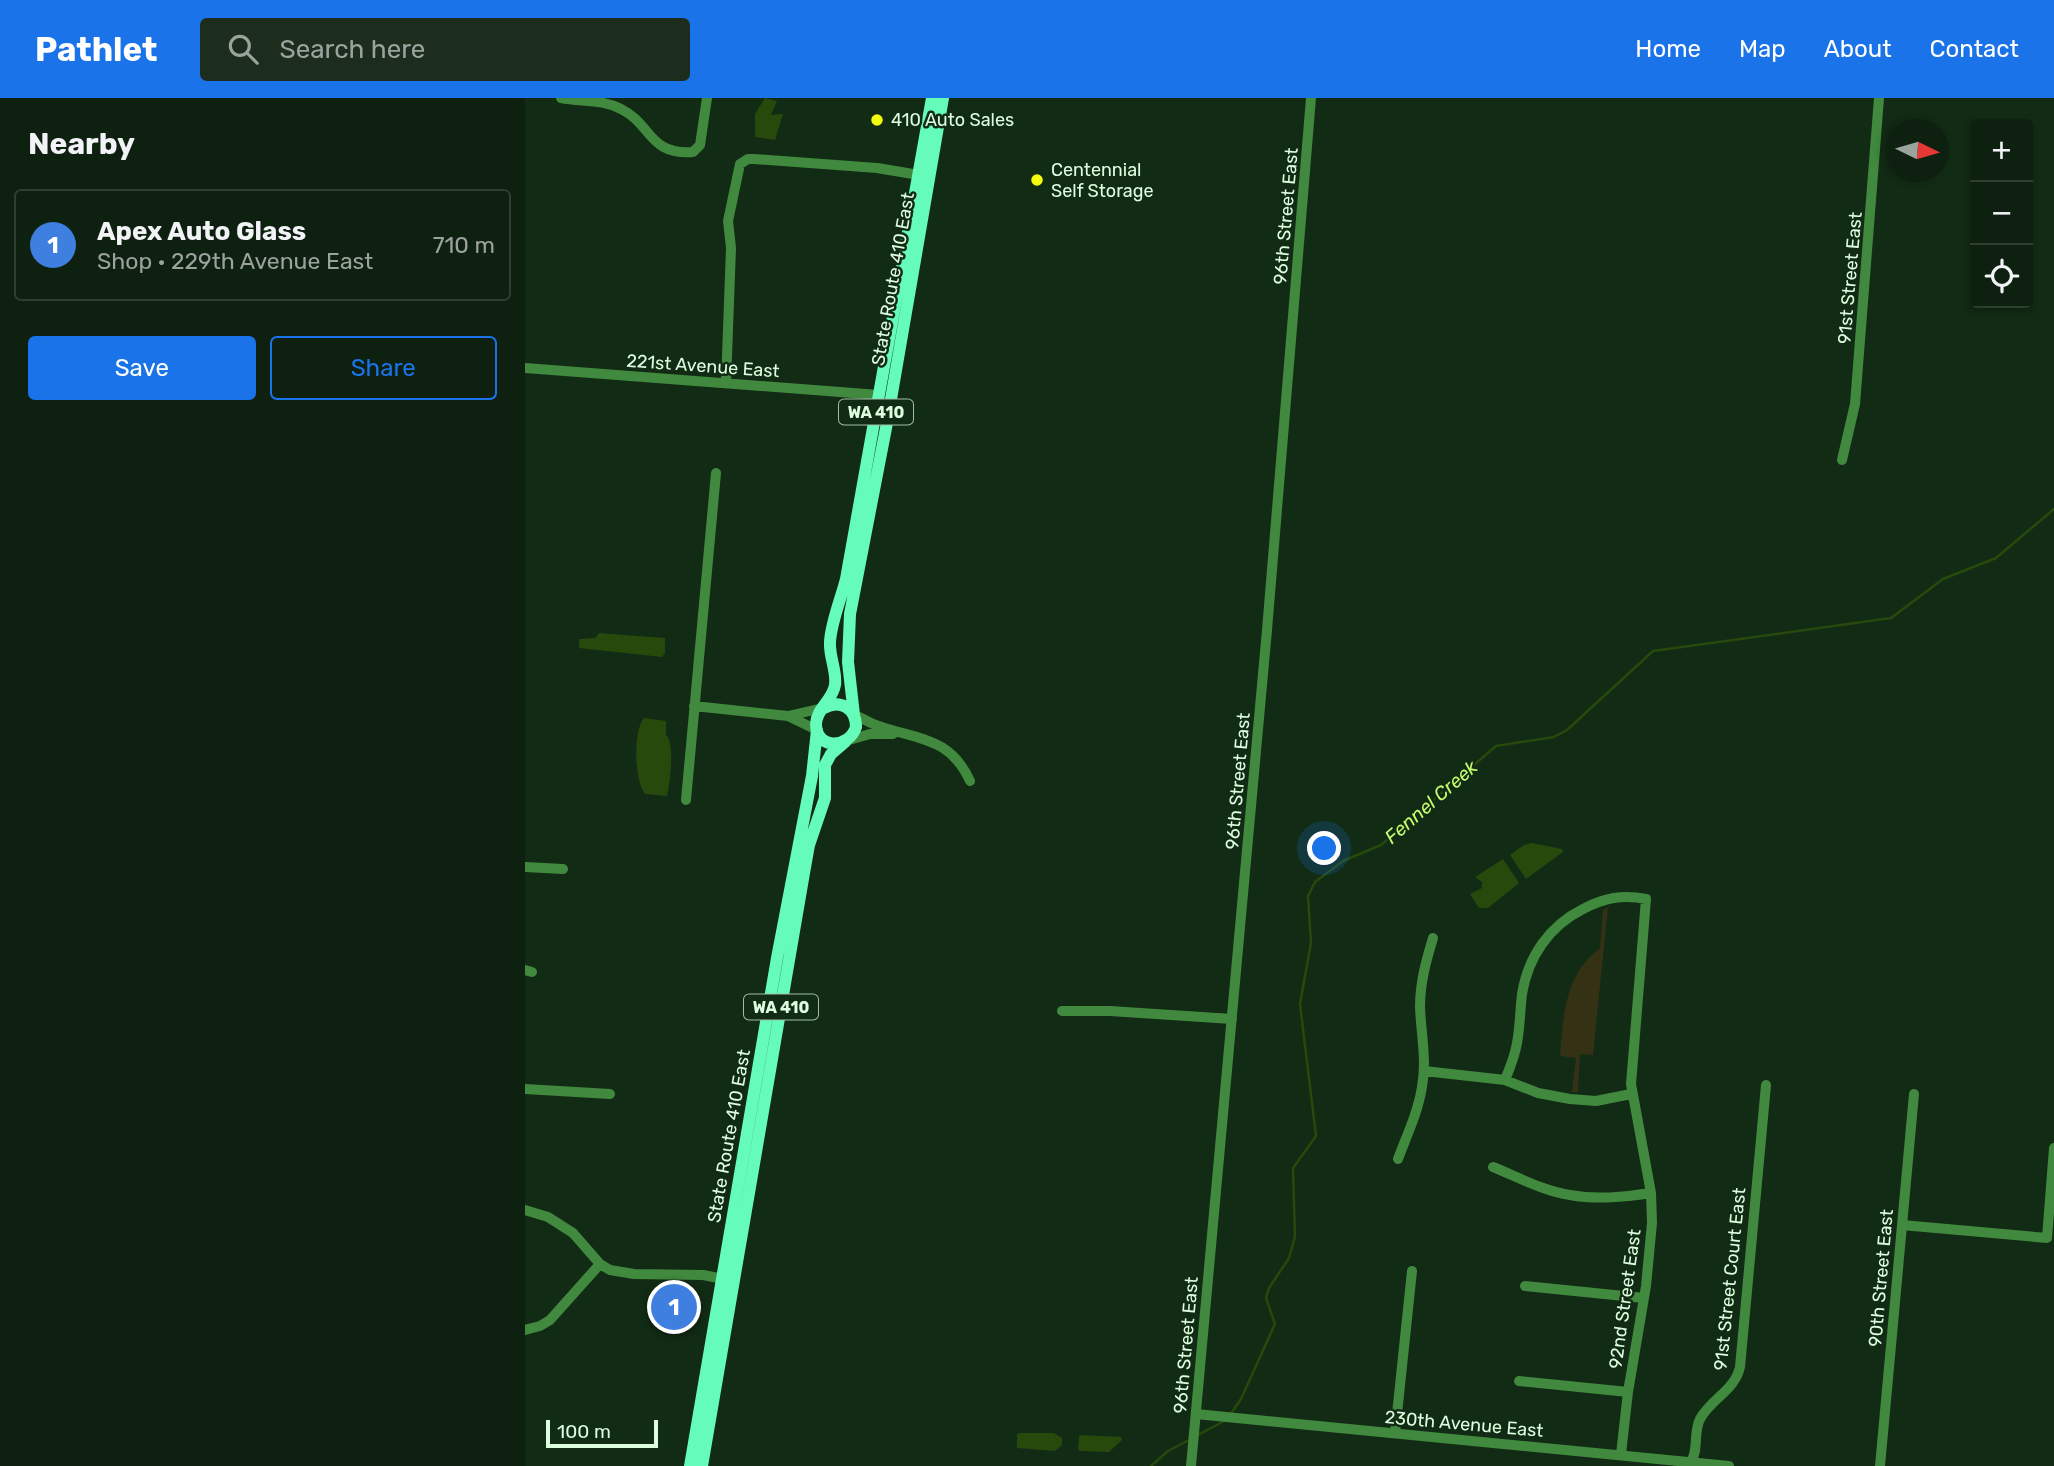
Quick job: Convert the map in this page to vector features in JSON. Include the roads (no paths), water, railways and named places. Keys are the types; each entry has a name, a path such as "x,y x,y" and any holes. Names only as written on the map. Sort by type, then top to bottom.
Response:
{"main road":[{"name":"State Route 410 East","path":"854,715 848,663 850,614 886,428 924,175 932,98"},
{"name":"State Route 410 East","path":"824,708 831,698 835,683 830,660 831,634 846,579 879,395 924,175 943,98"},
{"path":"824,708 832,704 842,705 854,715"},
{"name":"WA 410","path":"817,730 816,721 824,708"},
{"name":"WA 410","path":"847,741 856,727 854,715"},
{"name":"State Route 410 East","path":"702,1466 728,1280 800,829 812,776 817,730"},
{"path":"817,730 826,741 835,744 847,741"},
{"name":"State Route 410 East","path":"690,1466 728,1280 809,845 825,798 825,765 831,754 847,741"}],"street":[{"path":"561,98 599,102 621,109 637,121 649,137 673,152 693,152 700,145 707,98"},
{"name":"96th Street East","path":"1191,1466 1311,98"},
{"name":"91st Street East","path":"1843,460 1855,404 1879,98"},
{"path":"726,383 731,248 728,220 740,164 754,159 877,168 924,175"},
{"name":"221st Avenue East","path":"525,368 879,395"},
{"path":"685,800 716,473"},
{"path":"695,706 788,716 824,708"},
{"path":"854,715 877,726 932,741 959,762 970,781"},
{"path":"788,716 817,730"},
{"path":"847,741 870,734 907,734"},
{"path":"525,867 563,869"},
{"name":"92nd Street East","path":"1506,1080 1517,1045 1525,981 1535,954 1561,922 1589,906 1612,898 1632,896 1646,899 1631,1094 1651,1193 1652,1223 1621,1454"},
{"path":"1398,1158 1416,1112 1424,1071 1420,1004 1425,964 1433,938"},
{"path":"1062,1012 1110,1011 1232,1019"},
{"path":"1424,1071 1506,1080 1538,1093 1570,1100 1596,1101 1631,1094"},
{"name":"91st Street Court East","path":"1691,1462 1695,1455 1698,1422 1705,1411 1731,1387 1740,1367 1766,1085"},
{"path":"525,1089 610,1094"},
{"name":"90th Street East","path":"1880,1466 1913,1094"},
{"path":"1902,1226 2047,1238 2054,1148"},
{"path":"1493,1167 1569,1195 1609,1198 1651,1193"},
{"path":"525,1210 548,1217 573,1233 600,1264 610,1270 634,1274 703,1275 728,1280"},
{"path":"525,1330 550,1320 600,1264"},
{"path":"1395,1433 1412,1271"},
{"path":"1525,1286 1644,1298"},
{"path":"1519,1381 1628,1392"},
{"name":"230th Avenue East","path":"1196,1414 1729,1466"}],"waterway":[{"name":"Fennel Creek","path":"1230,1415 1241,1399 1275,1324 1266,1298 1269,1288 1289,1258 1295,1237 1293,1168 1316,1136 1300,1004 1311,943 1308,896 1315,882 1343,861 1381,845 1496,746 1554,737 1567,730 1653,651 1891,618 1943,579 1996,558 2054,509"},
{"name":"Fennel Creek","path":"1198,1435 1226,1420"},
{"name":"Fennel Creek","path":"1151,1466 1168,1451 1189,1440"}],"place":[{"name":"410 Auto Sales","path":"877,120"},
{"name":"Centennial Self Storage","path":"1037,180"},
{"name":"Apex Auto Glass","path":"674,1307"}]}
